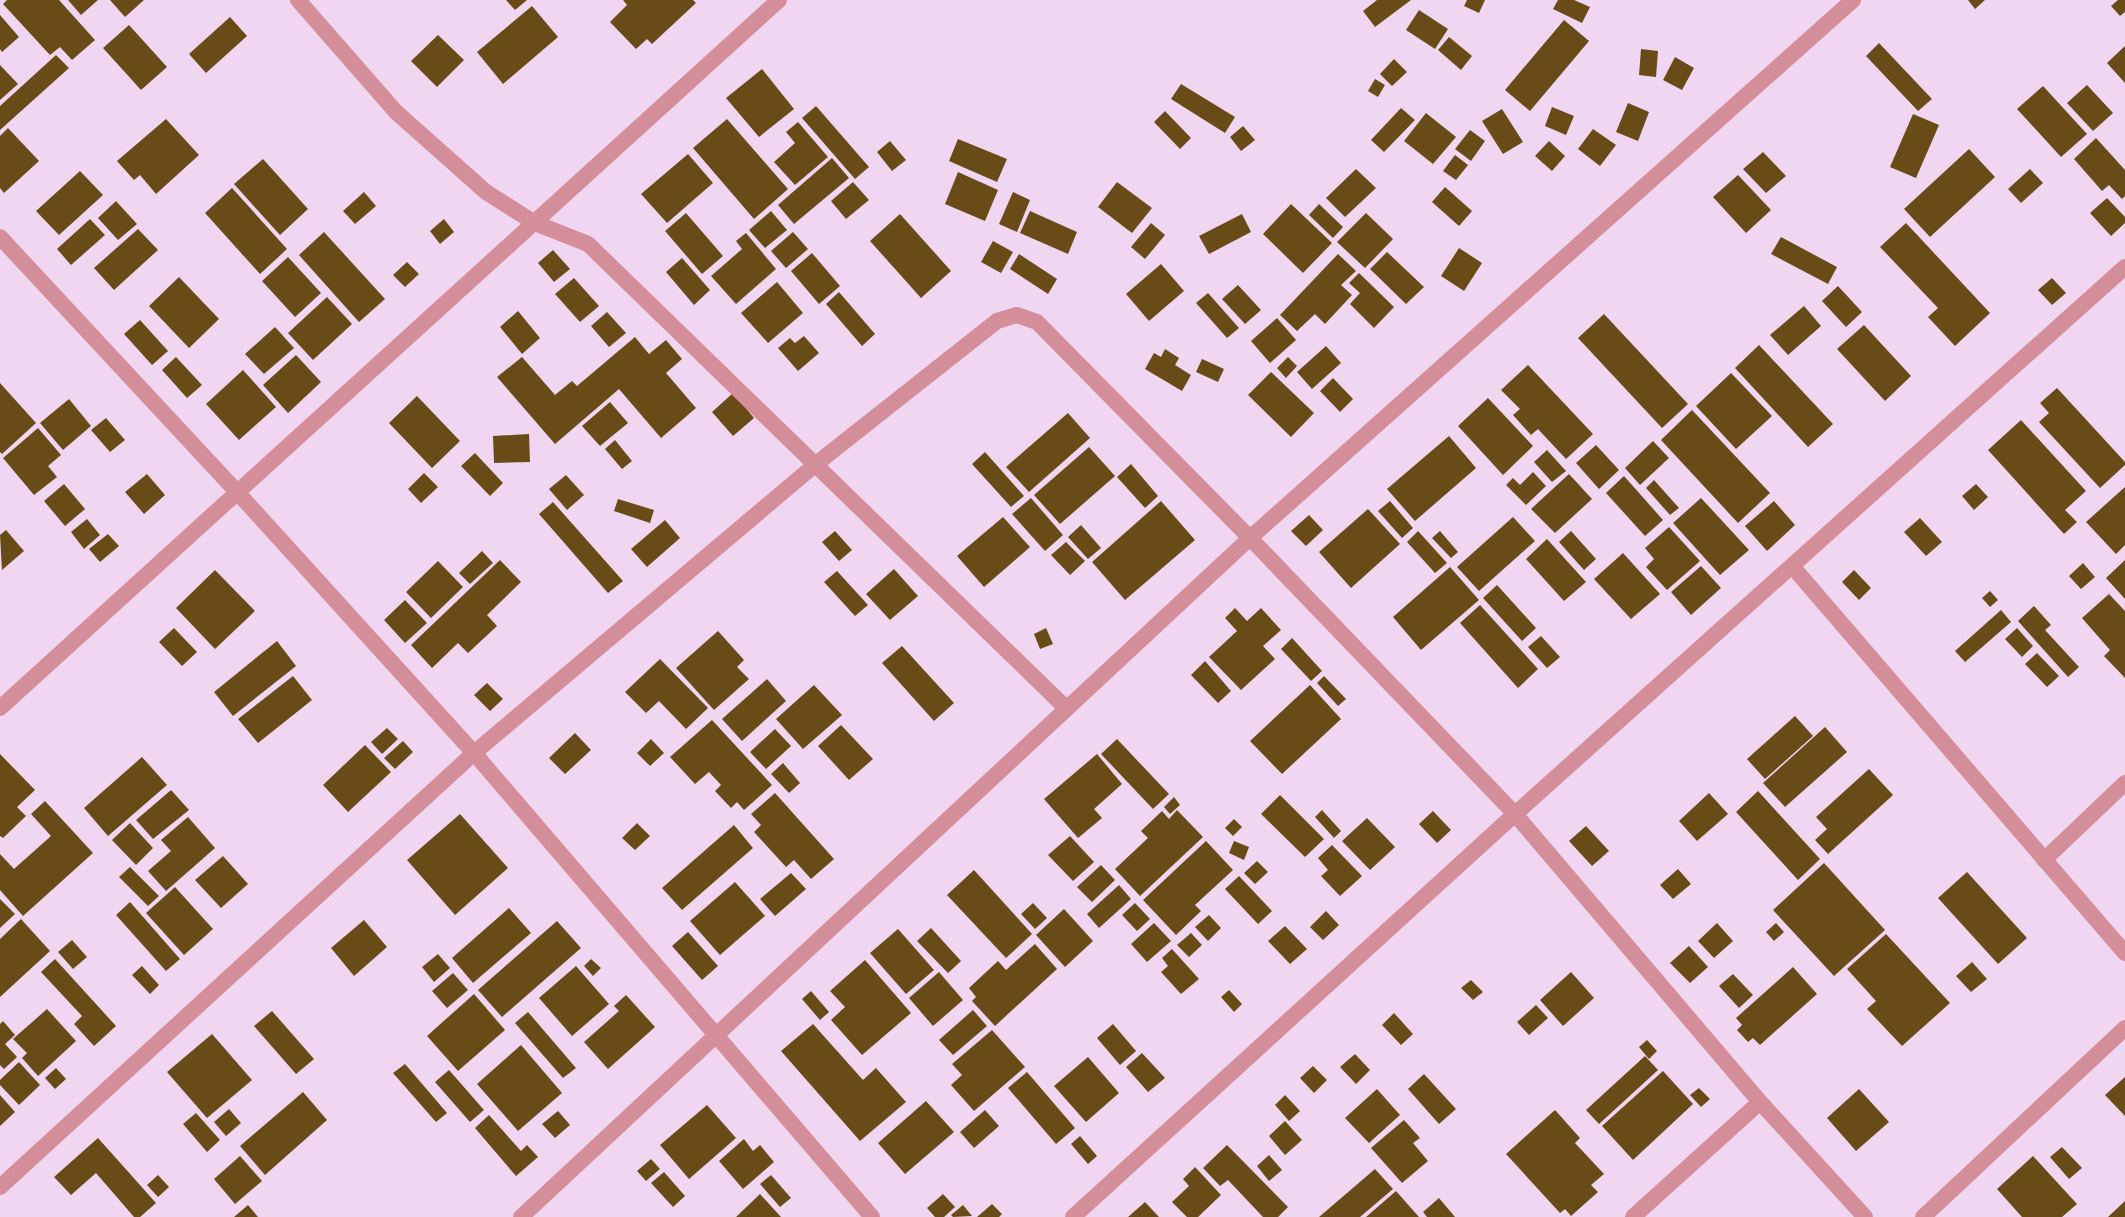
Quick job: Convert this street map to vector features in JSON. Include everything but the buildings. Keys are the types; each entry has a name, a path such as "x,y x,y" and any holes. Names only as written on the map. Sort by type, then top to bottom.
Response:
{"street":[{"path":"298,0 396,112 486,192 536,223 588,244 1066,708"},
{"path":"0,708 779,0"},
{"path":"521,1217 1250,538 1853,0"},
{"path":"0,237 238,493 474,753 872,1217"},
{"path":"1073,1217 1515,814 2125,267"},
{"path":"0,1187 474,753 816,464 997,321 1017,315 1037,322 1250,538 1515,814 1760,1102 1865,1217"},
{"path":"1792,566 2125,953"},
{"path":"2044,860 2125,783"},
{"path":"1923,1217 2125,1028"},
{"path":"1633,1217 1760,1102"}]}
